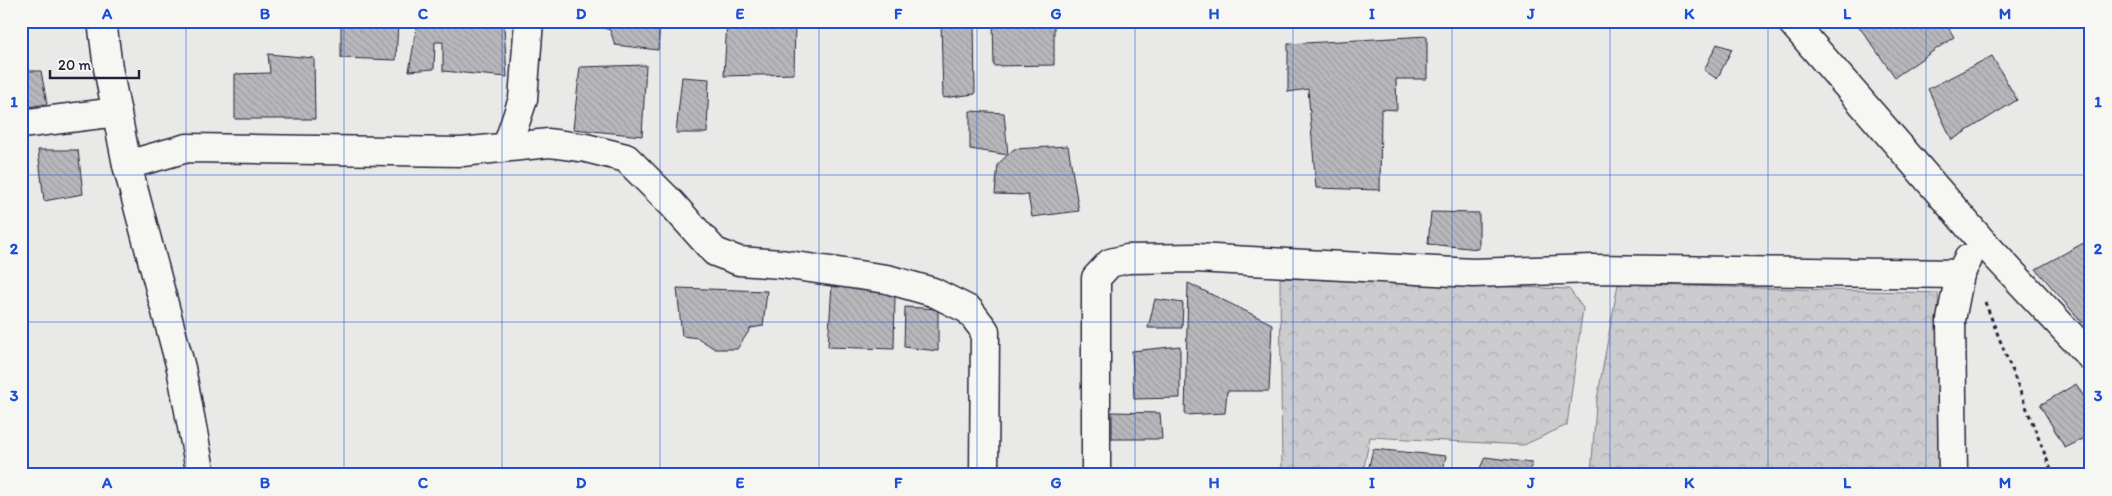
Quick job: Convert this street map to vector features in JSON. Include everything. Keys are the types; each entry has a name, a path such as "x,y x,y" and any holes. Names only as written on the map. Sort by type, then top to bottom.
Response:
{"street":[{"path":"102,21 127,165 181,368 201,475"},
{"path":"507,147 523,99 529,21"},
{"path":"1791,21 1979,238 2091,357"},
{"path":"21,124 117,112"},
{"path":"127,165 188,148 462,152 549,143 586,148 626,158 672,204 715,252 739,261 781,264 887,279 933,292 969,310 985,331 984,475"},
{"path":"1953,475 1951,320 1960,274 1979,238"},
{"path":"1096,475 1096,278 1110,263 1126,259 1196,258 1473,273 1592,269 1960,274"}],"path":[{"path":"1983,297 2053,475"}],"green space":[{"path":"1280,278 1569,289 1583,308 1567,425 1524,445 1370,437 1363,472 1365,475 1282,475"},
{"path":"1618,284 1938,293 1940,475 1591,475 1596,405"}],"building":[{"path":"341,21 398,21 396,60 341,58"},
{"path":"418,21 501,21 504,26 507,77 443,71 443,42 435,42 434,69 409,71"},
{"path":"599,21 660,21 658,50 615,45 610,30 597,26"},
{"path":"727,21 795,21 794,74 724,76"},
{"path":"941,21 974,21 975,94 943,98"},
{"path":"993,21 1054,21 1054,65 994,66"},
{"path":"1855,21 1944,21 1954,37 1895,77"},
{"path":"2049,21 2065,21 2049,26"},
{"path":"1427,36 1427,79 1396,79 1397,110 1381,109 1380,190 1316,188 1308,89 1288,92 1288,44"},
{"path":"1717,44 1732,49 1717,79 1704,70"},
{"path":"268,54 314,58 315,119 235,119 235,74 270,73"},
{"path":"1992,56 2017,100 1952,140 1928,89"},
{"path":"646,65 642,136 573,129 580,67"},
{"path":"21,71 41,71 47,104 21,108"},
{"path":"682,77 709,79 707,133 676,133"},
{"path":"970,111 1004,113 1008,155 970,149"},
{"path":"1068,146 1079,211 1032,217 1028,195 995,194 998,164 1014,149"},
{"path":"38,150 78,150 83,194 44,201"},
{"path":"2091,163 2091,182 2084,167"},
{"path":"1431,212 1479,213 1479,249 1428,244"},
{"path":"2091,239 2091,326 2087,328 2036,269"},
{"path":"1188,283 1272,324 1269,391 1227,391 1225,413 1185,415"},
{"path":"832,284 895,293 894,349 828,347"},
{"path":"677,288 767,291 763,326 751,328 737,349 715,349 698,338 682,336"},
{"path":"1155,299 1183,303 1182,328 1148,328"},
{"path":"905,307 938,309 938,351 904,347"},
{"path":"1180,346 1180,398 1134,399 1132,351"},
{"path":"2076,384 2091,408 2091,435 2065,448 2040,405"},
{"path":"1112,412 1160,413 1162,439 1112,439"},
{"path":"1373,449 1446,456 1442,475 1367,475"},
{"path":"1485,457 1532,463 1529,475 1477,475"},
{"path":"2091,466 2091,475 2077,475"}]}
